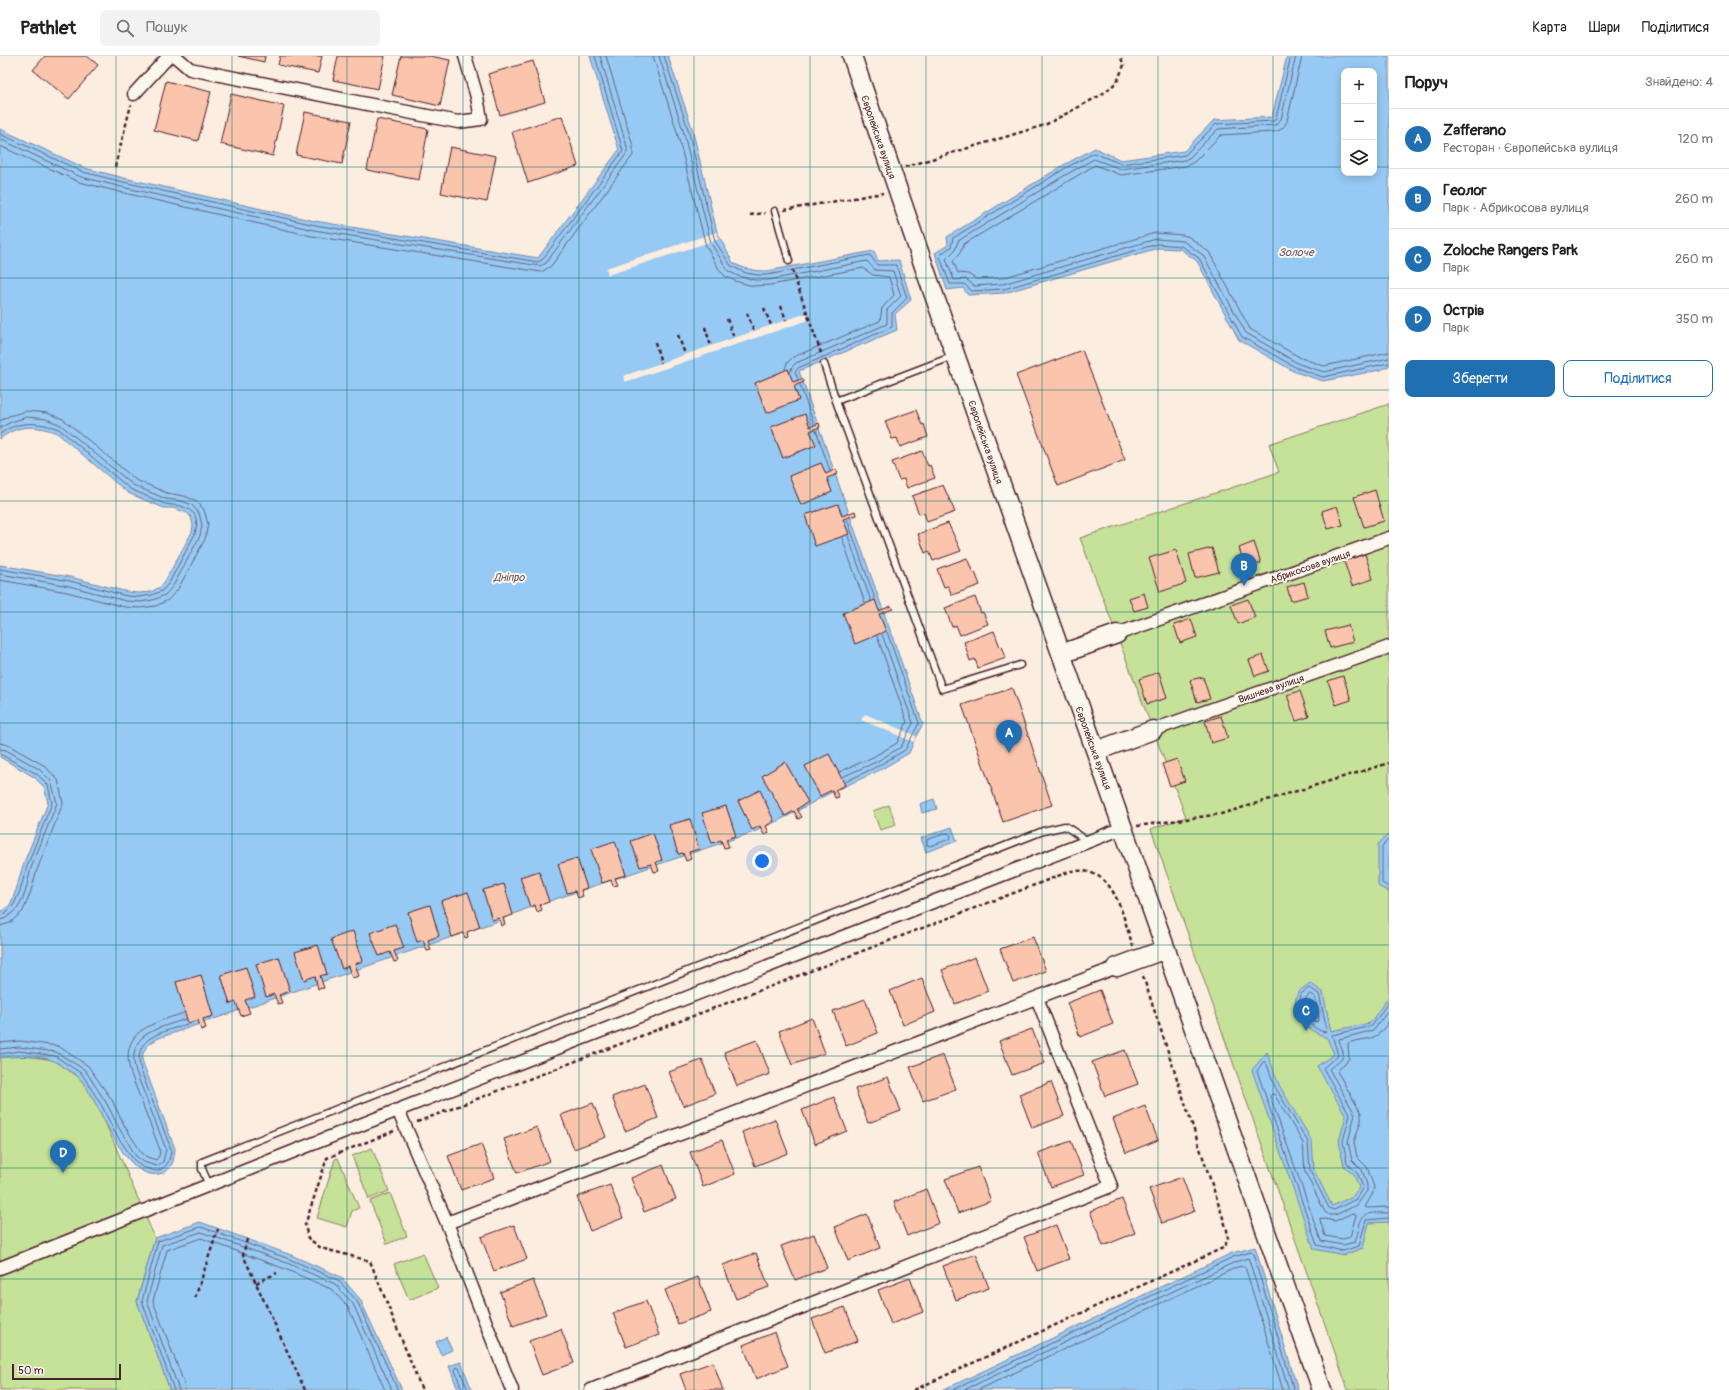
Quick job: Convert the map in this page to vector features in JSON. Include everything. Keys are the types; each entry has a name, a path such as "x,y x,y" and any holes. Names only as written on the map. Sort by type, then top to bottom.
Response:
{"street":[{"path":"134,94 169,56"},
{"path":"175,56 190,69 458,122 481,119 477,97 464,56"},
{"name":"Європейська вулиця","path":"852,56 1061,654 1322,1390"},
{"name":"Абрикосова вулиця","path":"1117,634 1389,538"},
{"path":"1061,654 1117,634"},
{"name":"Вишнева вулиця","path":"1153,730 1389,647"},
{"path":"1096,751 1153,730"},
{"path":"0,1268 398,1110 1123,828"},
{"path":"447,1223 1166,949"},
{"path":"591,1390 1111,1186 1037,998"},
{"path":"398,1110 447,1223 512,1390"}],"lane":[{"path":"775,211 789,261"},
{"path":"836,402 956,355"},
{"path":"824,364 836,402 942,689 1020,665"},
{"path":"209,1185 202,1169 202,1162 1035,834 1066,826 1088,842"}],"path":[{"path":"891,171 1045,125 1101,95 1117,82 1124,65 1120,56"},
{"path":"115,167 134,94"},
{"path":"750,215 877,194 897,188"},
{"path":"789,261 824,364"},
{"path":"782,306 786,320"},
{"path":"764,308 771,325"},
{"path":"747,313 754,331"},
{"path":"727,319 734,338"},
{"path":"704,326 711,346"},
{"path":"678,334 686,354"},
{"path":"655,342 661,363"},
{"path":"1123,828 1221,814 1389,763"},
{"path":"422,1390 370,1261 321,1248 308,1238 305,1225 327,1158 1071,870 1088,871 1098,875 1111,887 1138,959 1225,1222 1228,1240 1223,1248 914,1390"},
{"path":"195,1298 218,1229"},
{"path":"247,1239 243,1255 305,1390"},
{"path":"256,1283 277,1273"}],"green space":[{"path":"1389,404 1389,1390 1348,1390 1151,829 1186,817 1080,538 1279,472 1269,444"},
{"path":"889,805 896,825 880,830 873,811"},
{"path":"19,1055 54,1060 80,1078 99,1108 155,1238 137,1301 170,1390 0,1390 0,1058"},
{"path":"372,1148 389,1191 369,1199 352,1156"},
{"path":"338,1158 359,1208 352,1211 347,1227 317,1218 335,1159"},
{"path":"390,1193 407,1236 387,1244 370,1201"},
{"path":"423,1253 438,1288 409,1300 394,1264"}],"water":[{"name":"Дніпро","path":"590,56 668,56 692,128 717,232 733,263 741,267 758,271 767,271 874,251 878,261 899,260 911,300 895,314 897,330 799,371 923,724 909,753 880,770 828,794 788,816 754,832 526,909 495,922 155,1040 145,1049 142,1060 175,1149 172,1165 167,1171 159,1174 146,1173 134,1165 123,1152 87,1088 76,1075 49,1059 27,1056 0,1058 0,912 10,905 23,865 48,803 44,787 34,777 0,757 0,565 70,577 128,592 151,592 160,587 165,581 192,532 193,525 191,517 187,513 173,508 164,508 128,493 57,433 42,428 27,427 20,428 0,439 0,129 85,168 124,178 315,221 538,258 619,150"},
{"name":"Золоче","path":"1287,56 1389,56 1389,366 1380,370 1323,381 1295,372 1239,340 1197,261 1180,249 1158,248 1004,293 968,295 963,288 947,290 935,253 948,245 947,237 1062,166 1095,148 1121,160 1184,151 1214,120 1272,117"},
{"path":"934,799 937,809 922,813 920,804"},
{"path":"952,827 957,841 926,852 921,838"},
{"path":"1389,834 1389,892 1378,886 1378,844"},
{"path":"1310,983 1323,992 1331,1031 1370,1023 1389,996 1389,1222 1369,1223 1363,1248 1344,1255 1314,1249 1252,1070 1267,1052 1279,1085 1312,1141 1314,1170 1332,1206 1353,1196 1359,1188 1354,1174 1344,1166 1339,1141 1346,1116 1317,1066 1334,1054 1327,1038 1306,1026 1301,1021 1296,1010 1295,1002 1298,992"},
{"path":"200,1222 291,1255 341,1277 360,1299 402,1390 170,1390 137,1301 155,1238"},
{"path":"1255,1247 1298,1390 943,1390 1232,1253"},
{"path":"446,1337 452,1350 441,1355 436,1342"},
{"path":"461,1362 472,1390 458,1390 449,1366"}],"pier":[{"path":"717,232 719,239 608,275 606,268"},
{"path":"807,313 809,320 625,382 623,376"},
{"path":"865,714 916,736 914,742 861,720"}],"building":[{"path":"45,56 87,56 98,65 69,99 33,70"},
{"path":"238,56 265,56 264,62"},
{"path":"280,56 322,56 318,73 278,65"},
{"path":"338,56 385,56 378,89 333,80"},
{"path":"401,56 430,56 450,60 440,106 392,95"},
{"path":"533,61 545,102 500,115 488,74"},
{"path":"166,81 211,92 198,141 154,130"},
{"path":"231,94 284,106 273,156 220,144"},
{"path":"305,112 351,121 342,164 296,155"},
{"path":"562,116 578,166 528,183 512,132"},
{"path":"377,119 428,129 419,180 367,170"},
{"path":"450,147 496,156 487,202 441,193"},
{"path":"1082,350 1125,460 1058,486 1016,375"},
{"path":"788,369 793,382 802,379 804,382 794,386 799,400 767,413 755,383"},
{"path":"916,410 922,425 924,424 928,437 900,447 897,438 892,439 885,421"},
{"path":"805,414 810,427 819,423 820,427 810,431 816,445 783,458 771,427"},
{"path":"922,451 935,478 907,488 904,479 899,480 892,462"},
{"path":"821,463 826,474 836,469 838,474 827,478 832,492 801,505 789,476"},
{"path":"943,485 955,512 927,522 924,513 919,514 912,496"},
{"path":"1375,490 1384,521 1364,527 1354,497"},
{"path":"838,504 842,516 855,511 856,515 843,519 849,534 815,546 805,515"},
{"path":"1337,506 1343,525 1328,529 1322,511"},
{"path":"948,523 961,551 933,561 929,551 925,553 918,534"},
{"path":"1254,542 1261,563 1246,568 1239,548"},
{"path":"1212,548 1219,572 1195,578 1189,554"},
{"path":"1176,550 1186,583 1160,592 1149,558"},
{"path":"1365,554 1373,579 1352,586 1344,561"},
{"path":"967,558 980,585 952,595 948,586 944,587 937,569"},
{"path":"1304,582 1308,596 1291,601 1287,587"},
{"path":"1144,593 1148,607 1134,611 1129,598"},
{"path":"975,597 981,613 983,612 988,624 960,635 956,625 952,627 945,608"},
{"path":"1248,599 1255,617 1238,624 1231,605"},
{"path":"875,600 879,611 891,606 893,609 879,614 886,631 855,644 843,613"},
{"path":"1191,619 1197,637 1180,643 1174,625"},
{"path":"1348,625 1353,642 1330,648 1325,631"},
{"path":"994,631 1000,647 1002,646 1006,658 978,668 975,659 970,661 964,642"},
{"path":"1263,655 1269,671 1255,676 1249,660"},
{"path":"1159,672 1167,698 1147,704 1139,679"},
{"path":"1343,676 1351,700 1336,705 1328,681"},
{"path":"1203,677 1210,699 1197,702 1190,680"},
{"path":"1012,688 1052,805 1003,822 962,705"},
{"path":"1300,691 1309,717 1296,721 1287,695"},
{"path":"1221,716 1228,738 1211,743 1205,721"},
{"path":"829,754 845,785 835,790 839,797 835,798 832,790 820,796 805,766"},
{"path":"1177,759 1185,781 1170,786 1162,764"},
{"path":"785,762 808,802 797,809 802,817 798,819 794,811 785,816 762,776"},
{"path":"760,790 774,821 766,826 769,833 764,835 760,826 752,830 738,801"},
{"path":"726,806 736,836 726,839 729,847 724,848 721,840 712,843 702,813"},
{"path":"690,819 699,849 689,852 691,859 686,861 683,853 678,854 669,825"},
{"path":"653,833 662,860 656,862 659,871 654,872 651,864 640,867 631,841"},
{"path":"615,841 626,875 615,878 618,885 613,886 611,880 602,883 591,849"},
{"path":"577,858 587,888 581,890 583,896 578,898 575,891 567,893 558,864"},
{"path":"539,871 549,902 540,905 542,910 537,912 535,905 530,907 520,877"},
{"path":"504,884 513,915 503,918 505,924 501,926 499,918 492,920 483,890"},
{"path":"468,892 480,927 467,932 468,937 465,938 463,933 452,937 441,901"},
{"path":"430,905 439,936 428,940 431,950 427,951 423,940 417,942 408,912"},
{"path":"395,924 404,948 394,951 398,961 394,962 390,952 379,956 370,933"},
{"path":"353,931 363,961 355,964 359,976 352,978 348,966 342,969 331,939"},
{"path":"1033,937 1046,971 1013,983 1000,949"},
{"path":"318,945 327,974 320,976 324,988 318,989 315,976 304,980 295,952"},
{"path":"279,957 290,991 279,995 282,1003 278,1004 274,994 266,997 256,964"},
{"path":"975,957 988,991 955,1004 942,970"},
{"path":"246,967 255,997 245,1000 250,1013 241,1016 236,1002 230,1004 221,975"},
{"path":"201,975 213,1016 203,1019 206,1028 201,1030 198,1020 188,1023 176,982"},
{"path":"922,978 935,1012 903,1025 890,991"},
{"path":"1100,990 1113,1024 1080,1037 1067,1003"},
{"path":"865,999 878,1033 846,1046 833,1011"},
{"path":"812,1018 825,1053 792,1065 779,1031"},
{"path":"1032,1029 1045,1063 1012,1075 999,1041"},
{"path":"757,1040 770,1074 737,1086 724,1052"},
{"path":"1125,1050 1138,1084 1105,1096 1092,1062"},
{"path":"943,1055 956,1089 923,1101 910,1067"},
{"path":"702,1060 715,1094 683,1106 669,1072"},
{"path":"888,1077 901,1111 868,1123 855,1089"},
{"path":"1051,1082 1064,1116 1032,1128 1019,1094"},
{"path":"645,1084 658,1118 625,1131 612,1097"},
{"path":"834,1097 847,1131 815,1144 802,1110"},
{"path":"593,1103 606,1137 574,1149 561,1115"},
{"path":"1145,1106 1158,1140 1126,1153 1113,1119"},
{"path":"775,1119 788,1153 755,1166 742,1132"},
{"path":"537,1127 550,1161 517,1173 504,1139"},
{"path":"722,1140 735,1174 703,1187 690,1152"},
{"path":"1071,1141 1084,1175 1051,1187 1038,1153"},
{"path":"481,1144 494,1178 461,1190 448,1156"},
{"path":"663,1165 676,1199 644,1212 631,1178"},
{"path":"978,1167 991,1201 958,1213 945,1179"},
{"path":"1182,1177 1195,1211 1162,1223 1149,1189"},
{"path":"610,1185 623,1218 590,1231 577,1197"},
{"path":"926,1189 939,1223 907,1236 894,1202"},
{"path":"1122,1199 1135,1233 1103,1246 1090,1211"},
{"path":"867,1214 880,1248 848,1261 835,1227"},
{"path":"514,1225 527,1259 494,1271 481,1237"},
{"path":"1056,1225 1069,1259 1037,1271 1024,1237"},
{"path":"814,1234 827,1268 795,1280 781,1246"},
{"path":"756,1253 769,1287 736,1299 723,1265"},
{"path":"976,1254 989,1288 956,1300 943,1266"},
{"path":"698,1277 711,1312 678,1324 665,1290"},
{"path":"910,1278 923,1312 891,1324 878,1290"},
{"path":"533,1280 546,1314 513,1326 500,1292"},
{"path":"646,1301 659,1335 626,1347 613,1313"},
{"path":"845,1307 858,1341 825,1353 812,1319"},
{"path":"561,1329 574,1363 542,1375 529,1341"},
{"path":"775,1332 788,1366 756,1379 743,1345"},
{"path":"713,1362 723,1390 686,1390 680,1374"}],"place":[{"name":"Геолог","path":"1244,586"},
{"name":"Zafferano","path":"1009,753"},
{"name":"Zoloche Rangers Park","path":"1306,1031"},
{"name":"Острів","path":"63,1173"}]}
